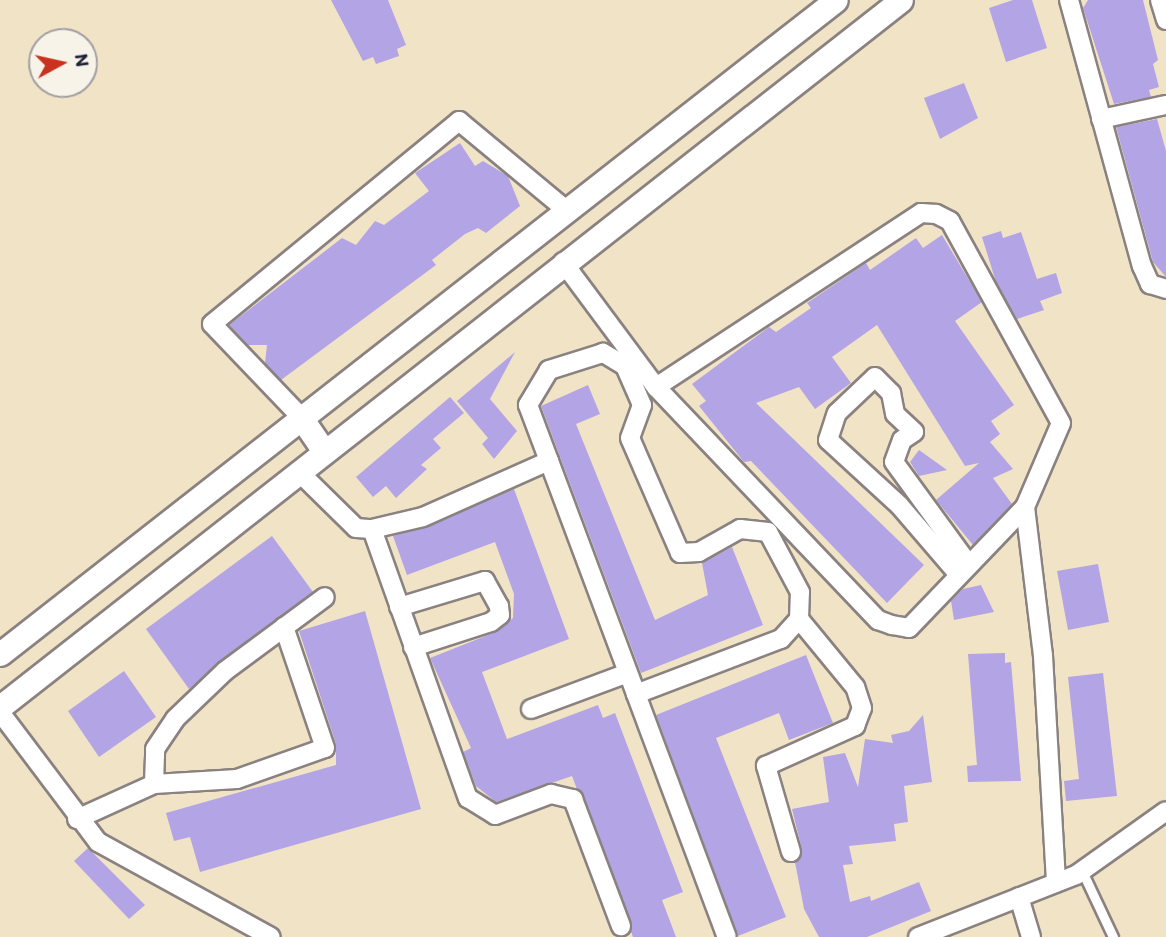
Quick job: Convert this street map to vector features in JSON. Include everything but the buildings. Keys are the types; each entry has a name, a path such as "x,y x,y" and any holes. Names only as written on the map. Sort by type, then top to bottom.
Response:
{"street":[{"path":"0,654 300,416 836,0"},
{"path":"1069,0 1142,266 1150,284 1166,289"},
{"path":"1160,0 1166,19"},
{"path":"271,937 98,842 77,819 0,710 298,471 893,3"},
{"path":"1101,119 1166,105"},
{"path":"324,451 300,416 212,324 459,121 565,209 589,241"},
{"path":"563,262 656,387 878,620 909,628 1026,507 1061,423 950,221 936,214 921,213 656,387"},
{"path":"636,694 781,639 799,619 800,592 768,532 740,529 699,552 680,553 630,438 642,405 614,358 603,353 548,370 536,383 528,405 628,673 727,937"},
{"path":"875,377 891,393 895,414 914,432 902,440 894,462 964,570 828,440 836,413 875,377"},
{"path":"298,471 356,528 372,529 423,517 549,461"},
{"path":"1026,507 1043,656 1056,883"},
{"path":"372,529 468,798 495,815 551,794 573,799 621,926"},
{"path":"399,607 485,581 499,606 500,615 491,622 414,647"},
{"path":"154,784 155,749 175,719 284,627 325,597"},
{"path":"791,852 766,766 855,726 862,708 855,687 799,619"},
{"path":"77,819 154,784 237,779 325,748 284,627"},
{"path":"531,709 628,673"},
{"path":"918,937 1082,871 1166,811"},
{"path":"1019,897 1031,937"}],"lane":[{"path":"1082,871 1113,937"}]}
